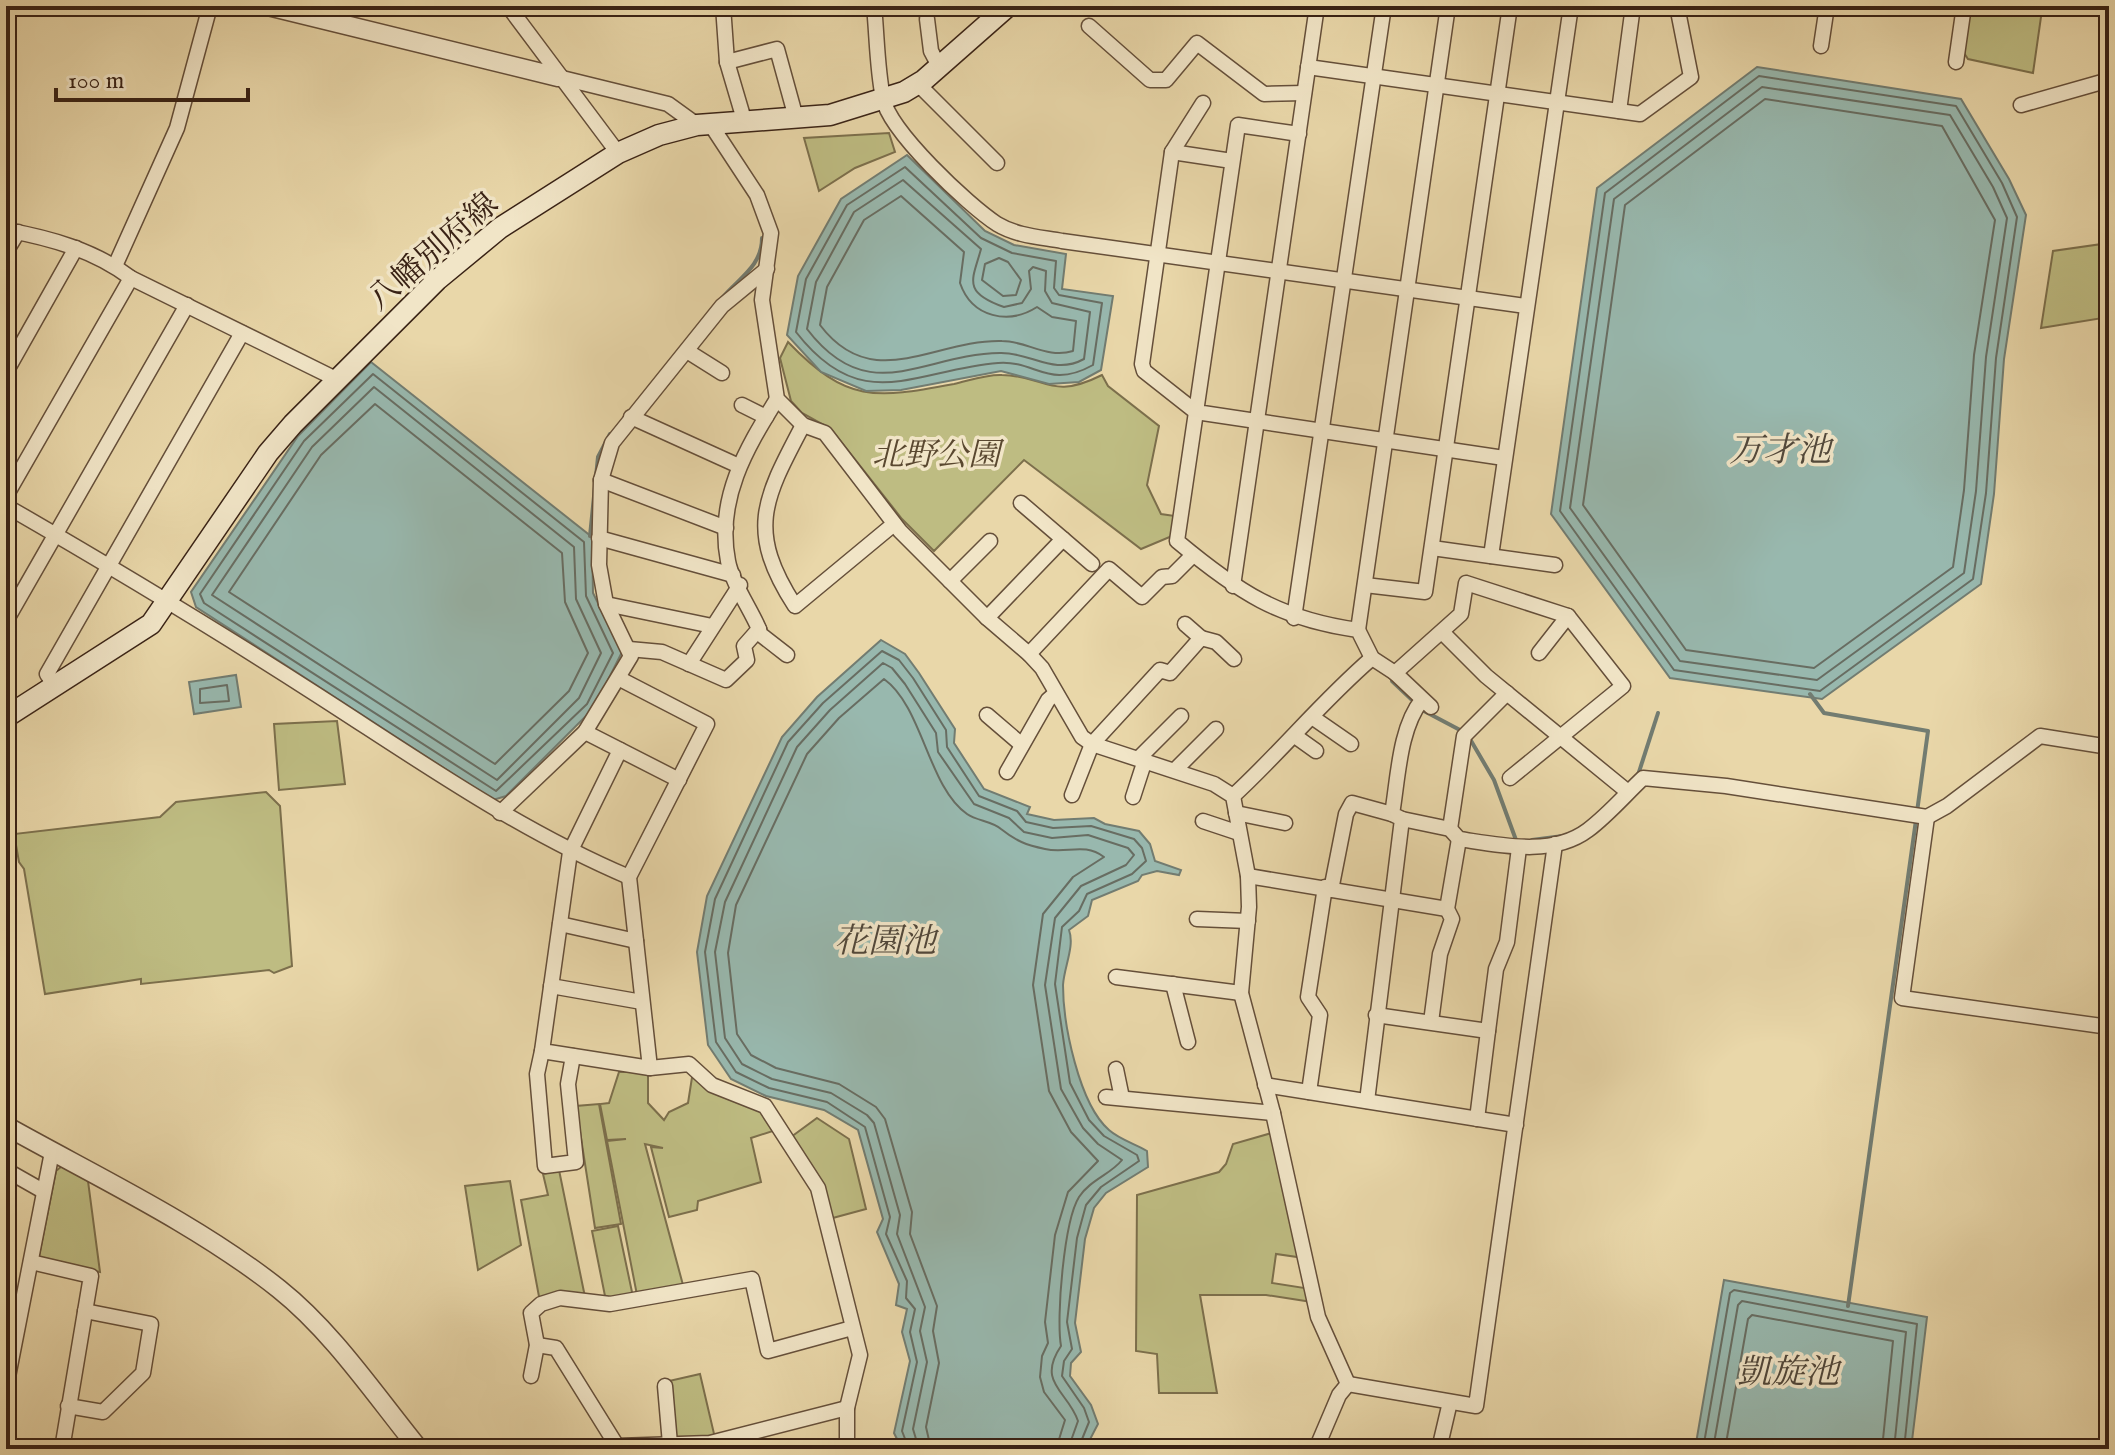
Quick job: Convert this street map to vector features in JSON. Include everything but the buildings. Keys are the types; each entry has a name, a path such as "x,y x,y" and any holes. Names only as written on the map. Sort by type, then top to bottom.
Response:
{"main road":[{"name":"八幡別府線","path":"6,717 138,634 170,600 268,453 336,379 478,244 548,195 618,153 659,135 704,125 830,115 883,101 918,84 940,68 1008,6"}],"street":[{"path":"115,266 177,128 210,6"},
{"path":"268,6 668,104 704,125 757,195 771,233 762,300 777,399 803,425 825,433 894,524 987,618 1029,654 1082,737 1092,744 1214,784 1233,796 1248,876 1248,921 1241,993 1273,1113 1318,1317 1348,1384"},
{"path":"508,6 558,77 618,153"},
{"path":"723,6 727,62 745,123"},
{"path":"874,6 883,101 913,145 941,177 998,224 1020,234 1526,306"},
{"path":"1233,586 1317,6"},
{"path":"1294,618 1384,6"},
{"path":"1367,1101 1391,900 1397,817 1397,748 1414,709 1426,704 1395,673 1372,658 1358,630 1448,6"},
{"path":"1365,585 1425,592 1510,6"},
{"path":"1491,556 1571,6"},
{"path":"1619,111 1633,6"},
{"path":"1308,67 1640,114 1691,77 1677,6"},
{"path":"1821,46 1827,6"},
{"path":"1956,62 1964,6"},
{"path":"927,19 931,51 940,68"},
{"path":"1089,26 1110,53 1150,80 1166,80 1197,43 1264,94 1304,93"},
{"path":"727,62 777,49 796,118"},
{"path":"2021,105 2109,80"},
{"path":"918,84 997,163"},
{"path":"1203,103 1172,152 1142,364 1144,371 1196,412 1504,458"},
{"path":"1299,134 1238,125 1215,263 1177,541 1233,586 1294,618 1358,630"},
{"path":"1172,152 1232,161"},
{"path":"6,252 12,231 48,237 115,266 131,278 336,379"},
{"path":"6,372 76,248"},
{"path":"500,813 585,732 620,679 631,656 606,604 599,565 601,480 612,443 722,306 767,269"},
{"path":"6,496 131,278"},
{"path":"6,621 187,305"},
{"path":"55,686 47,674 242,333"},
{"path":"687,351 722,373"},
{"path":"777,399 739,466 727,497 726,528 728,561 760,634 787,655"},
{"path":"742,405 766,417"},
{"path":"631,417 739,466"},
{"path":"803,425 773,482 765,513 765,543 770,563 795,606 894,524"},
{"path":"601,480 726,528"},
{"path":"1021,503 1063,539 1090,556"},
{"path":"6,506 170,600 500,813 570,852 629,877"},
{"path":"599,538 736,580"},
{"path":"987,618 1033,563 1063,539"},
{"path":"950,581 990,541"},
{"path":"1432,548 1555,565"},
{"path":"1029,654 1082,606 1109,569 1142,597 1162,577 1172,576 1193,555"},
{"path":"689,664 736,580"},
{"path":"1395,673 1461,614 1466,583 1568,616 1623,686 1561,737 1525,758 1510,778"},
{"path":"606,604 712,626"},
{"path":"1539,653 1568,616"},
{"path":"1185,624 1201,638 1216,642 1234,659"},
{"path":"629,649 662,652 726,680 747,660 744,646 759,629"},
{"path":"1443,633 1507,693 1628,792"},
{"path":"1072,795 1092,744 1154,666 1170,673 1201,638"},
{"path":"1233,796 1295,736 1336,689 1372,658"},
{"path":"620,679 707,724 629,877 650,1068"},
{"path":"1007,772 1048,700 1056,693"},
{"path":"1431,1022 1440,954 1452,919 1447,909 1455,834 1453,768 1464,736 1507,693"},
{"path":"987,715 1022,745"},
{"path":"1133,797 1142,759 1181,716"},
{"path":"1312,717 1351,744"},
{"path":"1175,770 1216,729"},
{"path":"585,732 679,780"},
{"path":"1295,736 1316,751"},
{"path":"1309,1092 1320,1015 1308,997 1336,834 1354,799 1397,817 1519,848 1555,844 1589,829 1643,778 1726,786 1927,817 2040,736 2109,747"},
{"path":"573,1056 568,1084 576,1162 545,1166 537,1074 570,852 620,750"},
{"path":"1236,813 1285,823"},
{"path":"1927,817 1902,998 2109,1027"},
{"path":"1203,821 1239,833"},
{"path":"1348,1384 1476,1406 1555,844"},
{"path":"1477,1119 1496,969 1507,942 1519,848"},
{"path":"1248,876 1447,909"},
{"path":"1197,919 1248,921"},
{"path":"560,924 636,941"},
{"path":"1116,977 1241,993"},
{"path":"1173,984 1188,1042"},
{"path":"551,986 642,1002"},
{"path":"1376,1015 1488,1031"},
{"path":"542,1051 650,1068 689,1064 712,1085 765,1106 818,1188 860,1355 859,1371 847,1408 847,1449"},
{"path":"1116,1069 1122,1098"},
{"path":"1265,1085 1516,1125"},
{"path":"1106,1097 1273,1113"},
{"path":"6,1126 227,1251 281,1290 328,1338 419,1449"},
{"path":"7,1381 52,1152"},
{"path":"6,1170 43,1191"},
{"path":"31,1262 91,1276 63,1449"},
{"path":"531,1376 537,1345 531,1313 541,1304 560,1298 610,1304 752,1279 768,1351 852,1328"},
{"path":"68,1406 103,1412 143,1373 151,1324 85,1311"},
{"path":"537,1345 556,1348 617,1446 670,1444 679,1447 710,1443 847,1408"},
{"path":"1316,1449 1339,1395 1348,1384"},
{"path":"665,1386 670,1444"},
{"path":"1439,1449 1450,1402"}],"green space":[{"path":"1970,6 2042,10 2033,73 1968,59 1964,53"},
{"path":"889,133 895,152 855,168 819,191 804,138"},
{"path":"2109,243 2109,317 2041,328 2053,251"},
{"name":"北野公園","path":"788,342 828,376 863,392 903,392 996,375 1017,376 1059,387 1085,383 1102,375 1108,386 1159,426 1147,485 1161,514 1175,516 1172,536 1141,549 1024,460 934,551 902,519 831,429 802,413 791,401 780,358"},
{"path":"337,721 345,784 279,790 274,724"},
{"path":"266,792 280,806 292,966 274,973 269,970 141,984 141,979 45,994 24,869 19,862 14,834 160,817 176,802"},
{"path":"648,1071 648,1103 664,1120 669,1112 688,1103 693,1071 758,1107 779,1129 751,1138 761,1182 698,1201 697,1210 669,1217 651,1147 663,1148 645,1144 683,1285 637,1295 607,1141 626,1139 607,1140 600,1104 609,1103 619,1072"},
{"path":"599,1104 621,1224 595,1228 576,1106"},
{"path":"817,1118 849,1139 866,1209 829,1219 791,1137"},
{"path":"1275,1132 1304,1258 1276,1254 1272,1283 1311,1289 1312,1302 1266,1295 1200,1295 1217,1393 1159,1393 1157,1354 1136,1351 1137,1195 1219,1172 1226,1164 1233,1144"},
{"path":"62,1166 88,1181 100,1272 43,1261 39,1256 56,1171"},
{"path":"559,1170 585,1297 540,1302 521,1200 548,1195 543,1174"},
{"path":"510,1181 521,1245 478,1270 465,1186"},
{"path":"618,1226 632,1292 629,1296 606,1301 592,1231"},
{"path":"700,1374 715,1438 676,1442 669,1381"}],"water":[{"name":"万才池","path":"1757,67 1961,99 2009,179 2026,215 2004,359 1994,494 1981,584 1822,699 1670,678 1551,514 1597,188"},
{"path":"907,155 985,231 1014,245 1066,254 1062,289 1113,296 1101,370 1079,382 1049,384 1001,371 901,390 866,391 821,372 787,335 798,276 841,199"},
{"path":"371,362 592,537 593,593 622,652 594,708 506,796 493,800 196,607 191,592 298,436"},
{"name":"花園池","path":"881,640 905,654 919,673 955,729 954,743 984,789 1030,807 1027,814 1054,820 1094,818 1105,824 1139,831 1150,844 1155,861 1181,870 1179,875 1157,871 1142,875 1138,881 1092,900 1088,916 1069,930 1071,943 1063,985 1064,1001 1081,1083 1098,1118 1109,1130 1147,1151 1148,1167 1106,1193 1094,1208 1085,1239 1075,1323 1081,1352 1071,1363 1070,1376 1091,1405 1098,1424 1085,1449 902,1449 894,1433 910,1361 902,1332 907,1309 896,1305 899,1284 877,1232 883,1219 858,1130 824,1110 766,1096 731,1079 708,1045 697,952 707,896 782,737 817,697"},
{"path":"236,675 241,707 194,714 189,682"},
{"name":"凱旋池","path":"1724,1280 1927,1317 1911,1449 1695,1449"}],"waterway":[{"path":"722,298 754,264 762,238"},
{"path":"590,536 598,457 610,434"},
{"path":"1392,681 1411,699"},
{"path":"1810,694 1824,713 1928,731 1917,812"},
{"path":"1424,711 1460,730"},
{"path":"1638,775 1658,713"},
{"path":"1470,739 1494,780 1516,840"},
{"path":"1848,1306 1916,820"},
{"path":"1532,840 1563,836"}]}
